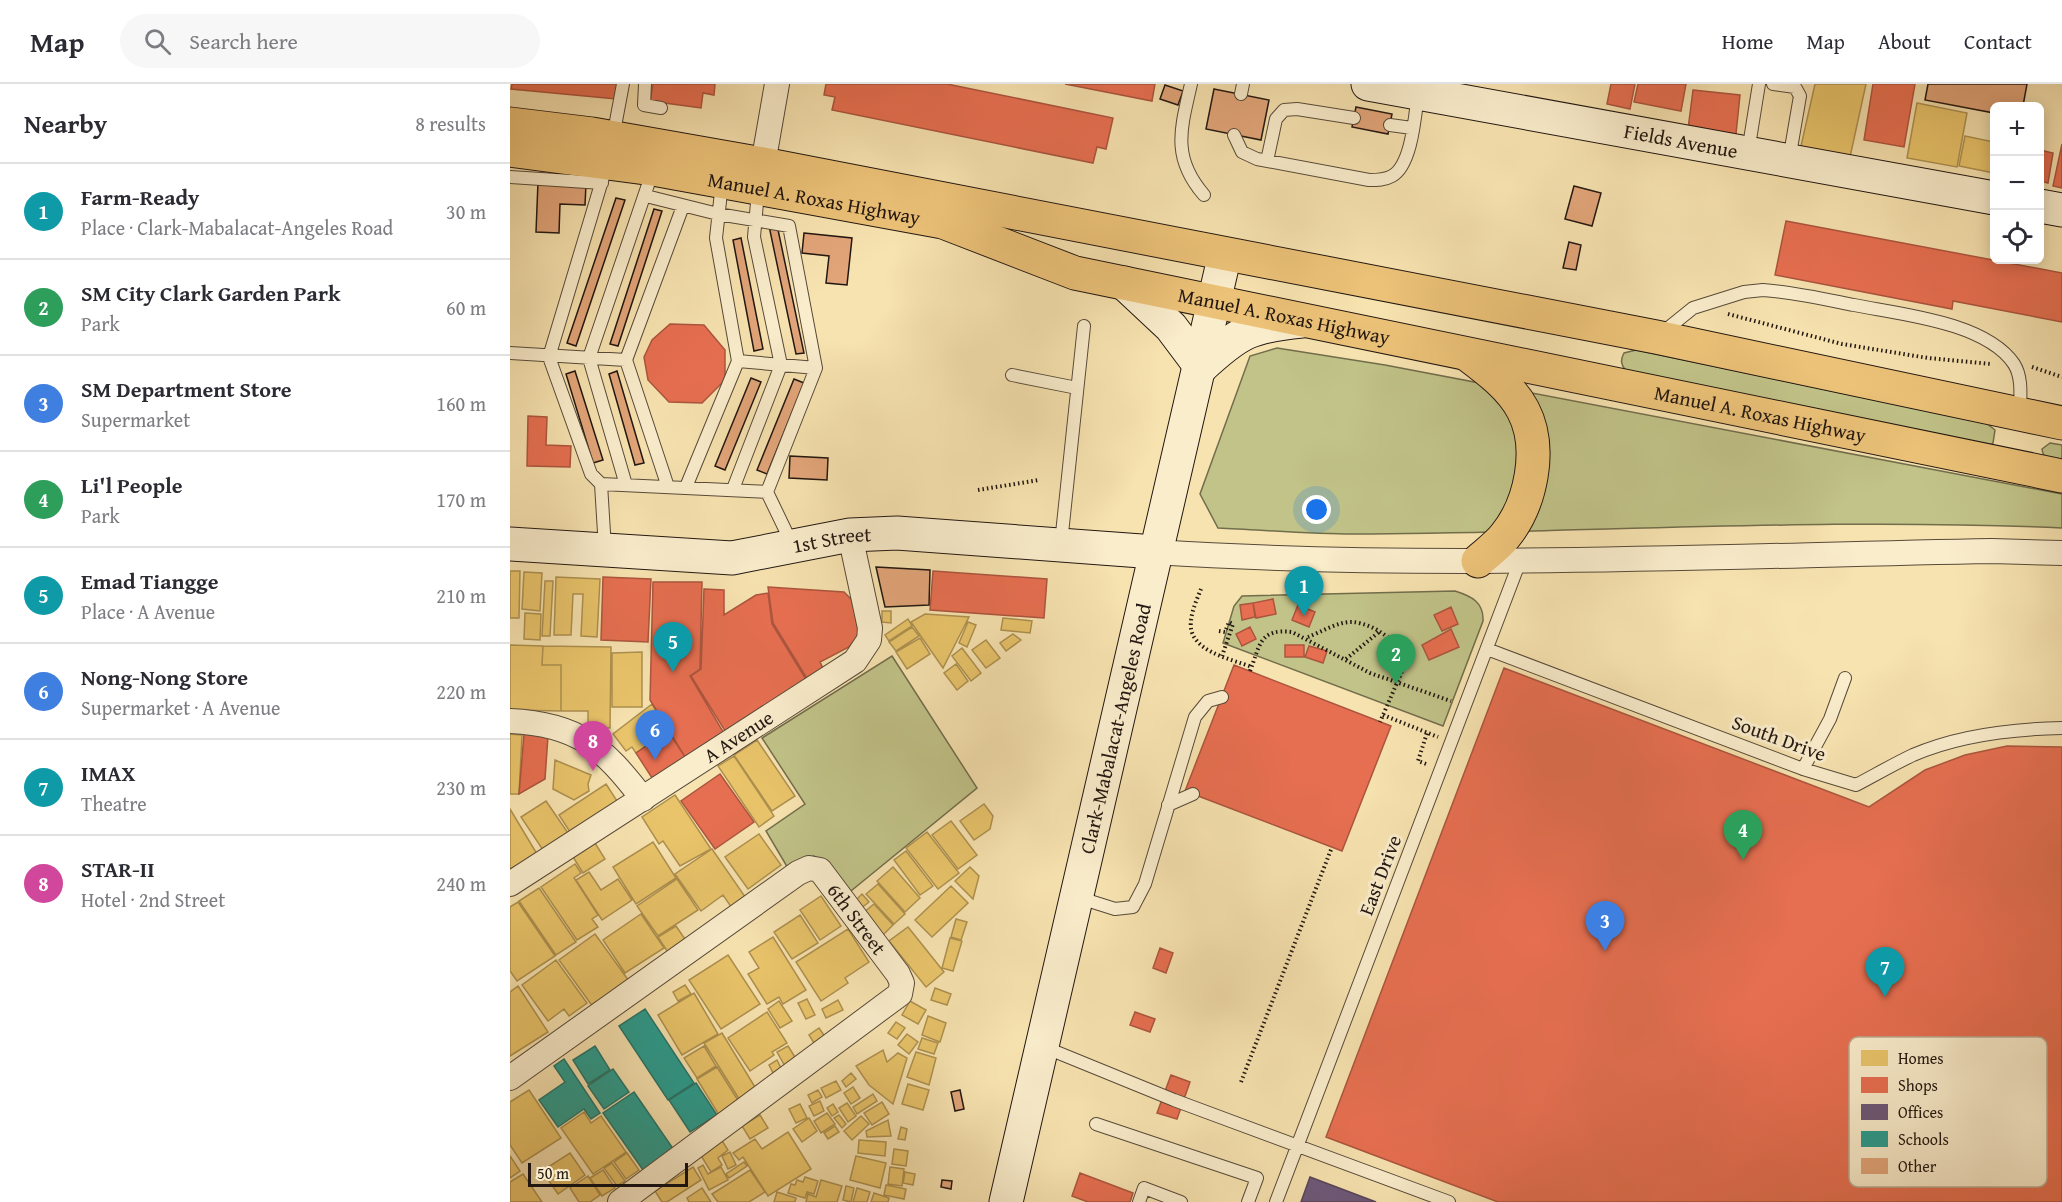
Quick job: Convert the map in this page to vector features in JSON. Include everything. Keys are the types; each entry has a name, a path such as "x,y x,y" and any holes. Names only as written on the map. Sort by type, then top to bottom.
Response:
{"main road":[{"name":"Fields Avenue","path":"1368,84 1419,93 1465,97 1789,161 1990,197"},
{"name":"Manuel A. Roxas Highway","path":"510,124 607,161 650,183 722,182 761,176 943,222 1040,262 1075,273 2052,474"},
{"name":"Manuel A. Roxas Highway","path":"510,150 761,176 1225,254 1656,337 2020,416 2062,423"},
{"path":"2044,207 2062,210"},
{"name":"Clark-Mabalacat-Angeles Road","path":"1006,1202 1041,1046 1053,1008 1155,552 1216,303 1225,254"},
{"path":"1124,283 1171,327 1190,349 1201,367 1244,332 1265,325 1309,320"},
{"path":"1464,352 1496,377 1523,410 1532,439 1532,471 1524,506 1505,536 1478,561"},
{"path":"2052,474 2025,461 2020,456 2019,441 2023,434 2034,429 2062,434"},
{"name":"1st Street","path":"510,544 732,558 850,535 897,533 1155,552"}],"street":[{"path":"761,176 777,84"},
{"name":"A Avenue","path":"510,884 845,669 864,651 869,640 869,614 850,535"},
{"path":"1155,552 1274,558 1478,561 2056,555"},
{"path":"510,721 549,724 573,733 615,762 643,799"},
{"name":"6th Street","path":"510,1078 798,873 809,868 820,870 898,974 902,983 900,994 620,1202"}],"lane":[{"path":"605,550 601,484 591,474 549,357 607,161 623,84"},
{"path":"645,84 644,105 661,108"},
{"path":"1191,84 1180,144 1188,172 1204,195"},
{"path":"1748,153 1759,84"},
{"path":"1773,84 1795,87 1800,96 1789,161"},
{"path":"1234,135 1242,152 1267,161 1369,180 1382,180 1393,176 1406,159 1419,93"},
{"path":"1267,161 1276,119 1284,110 1297,109 1354,118"},
{"path":"1390,125 1412,128"},
{"path":"510,177 607,161"},
{"path":"733,489 781,365 754,237 754,221 761,176"},
{"path":"686,487 738,361 716,238 722,182"},
{"path":"626,485 589,358 650,183 684,206 789,226 816,368 767,492 793,546"},
{"path":"668,487 626,360 684,206"},
{"path":"1656,337 1693,308 1744,292 1781,291 1953,326 1990,343 2015,365 2020,381 2020,416"},
{"path":"1060,545 1084,326"},
{"path":"510,353 626,360"},
{"path":"738,361 816,368"},
{"path":"1012,375 1077,388"},
{"path":"601,484 767,492"},
{"name":"East Drive","path":"1276,1202 1520,561"},
{"name":"South Drive","path":"1487,649 1803,769 1856,784 1915,754 1961,739 2025,729 2062,728"},
{"path":"1803,769 1830,719 1845,678"},
{"path":"1076,897 1115,909 1133,907 1145,884 1195,717 1208,701 1222,697"},
{"path":"1168,805 1193,794"},
{"path":"1041,1046 1100,1071 1449,1202"},
{"path":"1096,1124 1257,1178 1248,1202"},
{"path":"1139,1202 1144,1188 1181,1202"}],"path":[{"path":"1693,308 1740,317 1842,344 1899,354 2015,365 2041,369 2062,377"},
{"path":"978,490 1039,480"},
{"path":"1201,589 1192,615 1191,632 1201,646 1251,669 1260,642 1271,632 1292,632 1307,637 1346,659 1397,683 1466,706"},
{"path":"1219,631 1225,632 1229,622 1233,624 1222,656"},
{"path":"1307,637 1352,622 1380,632 1403,654 1403,669 1380,722"},
{"path":"1346,659 1380,632"},
{"path":"1383,715 1452,742"},
{"path":"1427,733 1418,760 1428,764"},
{"path":"1241,1082 1332,847"}],"green space":[{"path":"1277,348 1385,365 2062,494 2062,528 1885,524 1354,534 1218,528 1200,494 1250,356"},
{"path":"1636,350 1986,423 1995,430 1993,443 1989,446 1626,371 1622,362 1624,353"},
{"path":"2050,443 2062,445 2062,463 2044,455 2042,449"},
{"path":"1455,591 1479,604 1483,621 1443,726 1223,643 1234,606 1242,596"},
{"path":"892,656 977,788 846,895 814,856 789,870 766,831 805,804 762,738"}],"building: Homes":[{"path":"1815,84 1866,84 1850,157 1801,146"},
{"path":"1917,103 1967,113 1957,167 1907,158"},
{"path":"1965,136 1990,141 1990,172 1959,166"},
{"path":"510,571 520,571 519,618 510,618"},
{"path":"524,572 542,573 540,611 522,609"},
{"path":"556,577 600,579 597,637 581,636 583,594 573,594 571,635 554,635"},
{"path":"545,581 553,581 550,636 542,636"},
{"path":"882,611 891,611 891,623 882,622"},
{"path":"525,613 541,614 540,640 524,639"},
{"path":"925,614 969,617 943,668 911,622"},
{"path":"1003,618 1032,621 1030,633 1001,630"},
{"path":"908,619 912,626 889,641 885,635"},
{"path":"968,622 976,625 967,647 959,643"},
{"path":"912,627 919,636 896,651 889,642"},
{"path":"1013,634 1021,640 1006,651 1000,643"},
{"path":"920,638 930,654 907,669 896,652"},
{"path":"986,640 1000,658 986,668 972,650"},
{"path":"510,645 543,646 542,665 561,665 561,711 510,710"},
{"path":"543,646 611,647 610,728 588,727 588,711 561,711 561,665 542,665"},
{"path":"962,648 981,673 971,681 952,656"},
{"path":"642,652 642,707 612,707 612,653"},
{"path":"956,664 968,681 957,690 944,673"},
{"path":"652,704 668,731 636,753 632,747 626,751 613,734"},
{"path":"510,734 522,735 519,794 510,794"},
{"path":"757,740 795,796 772,811 734,755"},
{"path":"734,756 774,816 759,827 718,766"},
{"path":"555,760 591,775 588,784 589,791 574,800 553,789"},
{"path":"606,784 619,804 572,835 559,815"},
{"path":"675,795 711,849 680,866 663,841 659,844 642,817"},
{"path":"546,801 568,833 543,850 521,817"},
{"path":"984,804 993,816 990,829 974,840 960,821"},
{"path":"510,809 537,854 510,869"},
{"path":"951,821 977,855 958,869 932,835"},
{"path":"927,832 959,873 938,889 906,848"},
{"path":"759,834 781,865 748,889 725,857"},
{"path":"653,842 676,878 636,904 613,867"},
{"path":"595,843 605,859 583,873 573,857"},
{"path":"712,849 748,901 734,911 723,895 701,911 675,874"},
{"path":"906,851 933,886 920,895 894,860"},
{"path":"575,864 581,873 574,878 598,915 592,919 598,927 577,940 541,887"},
{"path":"893,867 920,898 905,912 877,881"},
{"path":"970,867 979,876 973,899 955,881"},
{"path":"589,872 601,890 618,879 632,900 602,920 576,880"},
{"path":"677,879 698,910 658,936 637,906"},
{"path":"878,884 905,914 894,924 866,894"},
{"path":"951,886 968,903 932,937 915,920"},
{"path":"539,888 576,942 556,955 519,901"},
{"path":"862,894 869,902 860,909 854,902"},
{"path":"821,896 841,926 820,940 800,910"},
{"path":"518,902 555,956 517,981 510,971 510,907"},
{"path":"874,904 893,925 883,935 863,913"},
{"path":"641,914 664,948 625,973 603,940"},
{"path":"800,915 818,943 792,959 774,932"},
{"path":"956,919 967,922 961,940 951,937"},
{"path":"676,926 687,942 669,954 658,937"},
{"path":"908,927 944,972 926,987 889,941"},
{"path":"848,929 869,962 845,978 848,983 821,1001 796,962"},
{"path":"595,934 629,981 593,1007 559,960"},
{"path":"773,937 806,990 783,1004 779,997 767,1004 748,974 759,968 749,952"},
{"path":"950,938 962,941 953,971 942,968"},
{"path":"728,955 760,1004 721,1029 689,980"},
{"path":"556,960 587,1003 569,1016 564,1009 548,1021 522,985"},
{"path":"685,985 691,994 678,1001 673,992"},
{"path":"518,986 548,1032 510,1056 510,992"},
{"path":"935,988 951,994 947,1005 931,1000"},
{"path":"694,993 718,1034 682,1055 658,1015"},
{"path":"807,999 815,1015 806,1019 798,1003"},
{"path":"838,1000 843,1010 826,1018 822,1009"},
{"path":"779,1001 792,1021 780,1028 768,1009"},
{"path":"910,1001 926,1010 918,1024 902,1015"},
{"path":"767,1012 787,1043 772,1052 774,1055 750,1071 728,1038"},
{"path":"928,1016 946,1023 940,1042 922,1035"},
{"path":"896,1022 905,1028 897,1039 888,1033"},
{"path":"819,1028 828,1041 817,1048 809,1035"},
{"path":"722,1033 758,1092 741,1102 704,1043"},
{"path":"907,1034 918,1042 909,1054 898,1045"},
{"path":"922,1038 938,1043 934,1054 918,1049"},
{"path":"704,1046 716,1066 697,1078 684,1058"},
{"path":"788,1046 798,1062 786,1068 777,1052"},
{"path":"883,1050 887,1062 898,1053 907,1058 893,1104 869,1085 856,1066"},
{"path":"916,1052 936,1058 929,1085 907,1077"},
{"path":"777,1060 781,1068 773,1073 769,1065"},
{"path":"717,1067 739,1102 719,1115 697,1079"},
{"path":"851,1073 856,1079 846,1087 842,1081"},
{"path":"836,1081 841,1090 826,1098 821,1088"},
{"path":"908,1084 929,1090 923,1110 902,1104"},
{"path":"853,1087 860,1098 851,1104 844,1093"},
{"path":"529,1090 561,1138 522,1163 510,1145 510,1102"},
{"path":"818,1090 822,1097 812,1103 808,1095"},
{"path":"873,1094 877,1101 857,1114 853,1107"},
{"path":"820,1101 824,1111 814,1116 809,1106"},
{"path":"882,1102 889,1114 872,1125 864,1113"},
{"path":"847,1103 856,1116 848,1122 839,1108"},
{"path":"800,1104 807,1118 796,1123 789,1109"},
{"path":"833,1104 838,1112 832,1116 827,1108"},
{"path":"584,1112 591,1123 601,1116 626,1152 593,1174 561,1128"},
{"path":"827,1113 835,1124 821,1133 814,1121"},
{"path":"760,1115 768,1128 750,1139 742,1126"},
{"path":"839,1115 846,1124 842,1128 834,1118"},
{"path":"861,1116 869,1124 852,1140 844,1131"},
{"path":"809,1118 817,1131 802,1142 793,1129"},
{"path":"888,1120 891,1136 867,1137 866,1131"},
{"path":"835,1126 839,1132 828,1139 824,1133"},
{"path":"901,1127 907,1129 905,1140 898,1139"},
{"path":"788,1132 811,1169 768,1196 743,1157 739,1160 733,1153 755,1139 762,1149"},
{"path":"719,1136 728,1150 718,1158 722,1165 711,1172 697,1149"},
{"path":"859,1140 886,1142 885,1156 858,1153"},
{"path":"894,1149 908,1151 906,1166 892,1164"},
{"path":"730,1152 736,1165 728,1169 722,1156"},
{"path":"570,1153 585,1175 558,1194 542,1171"},
{"path":"627,1153 639,1170 626,1179 614,1162"},
{"path":"510,1156 520,1171 510,1178"},
{"path":"856,1156 886,1163 880,1188 850,1180"},
{"path":"744,1162 747,1166 729,1178 726,1174"},
{"path":"612,1163 625,1181 617,1186 604,1168"},
{"path":"703,1165 708,1174 721,1167 728,1180 709,1190 698,1168"},
{"path":"693,1167 701,1180 667,1202 662,1202 655,1191"},
{"path":"890,1167 904,1169 902,1186 888,1184"},
{"path":"603,1170 615,1188 602,1196 590,1178"},
{"path":"750,1170 765,1192 749,1202 718,1202 712,1194"},
{"path":"905,1172 915,1174 913,1185 903,1183"},
{"path":"523,1174 542,1202 510,1202 510,1182"},
{"path":"588,1176 600,1195 590,1202 579,1202 570,1188"},
{"path":"805,1177 818,1181 814,1194 807,1192 805,1198 788,1193 791,1184 795,1185 797,1180 803,1182"},
{"path":"821,1180 842,1186 837,1202 806,1202 808,1194 816,1197"},
{"path":"886,1185 906,1189 904,1199 884,1195"},
{"path":"846,1186 854,1188 851,1202 843,1200"},
{"path":"702,1188 711,1202 689,1202 687,1198"},
{"path":"857,1188 870,1192 867,1202 853,1202"},
{"path":"777,1192 796,1198 795,1202 774,1202"},
{"path":"874,1193 889,1198 888,1202 871,1202"}],"building: Shops":[{"path":"512,84 617,84 616,99 511,89"},
{"path":"653,84 715,84 714,95 703,93 701,108 650,101"},
{"path":"826,84 947,84 1113,118 1106,149 1097,147 1093,163 832,110 835,97 824,95"},
{"path":"1065,84 1155,84 1152,101"},
{"path":"1611,84 1635,84 1630,109 1607,104"},
{"path":"1638,84 1686,84 1681,111 1634,102"},
{"path":"1873,84 1915,84 1904,147 1864,140"},
{"path":"1693,90 1740,95 1736,134 1688,129"},
{"path":"2062,144 2062,188 2053,186"},
{"path":"2044,151 2053,153 2048,183 2044,182"},
{"path":"1786,221 1990,259 1990,264 2014,264 2062,273 2062,322 1953,301 1952,309 1775,275"},
{"path":"670,324 704,325 725,350 725,380 702,403 669,402 648,380 644,357 652,340"},
{"path":"528,416 547,417 546,445 571,446 570,467 527,466"},
{"path":"933,571 1047,579 1044,618 930,610"},
{"path":"603,577 651,579 648,642 601,640"},
{"path":"653,582 702,582 700,669 690,676 725,735 687,760 650,700"},
{"path":"768,587 844,592 855,603 860,633 849,647 820,662 824,670 808,680 773,623"},
{"path":"704,589 724,590 724,615 756,595 768,593 772,624 807,681 727,734 691,676 701,669"},
{"path":"1273,599 1276,614 1256,618 1253,603"},
{"path":"1253,603 1255,617 1242,620 1240,605"},
{"path":"1298,605 1315,612 1309,627 1292,620"},
{"path":"1451,607 1458,624 1442,631 1434,615"},
{"path":"1250,627 1256,639 1242,646 1236,634"},
{"path":"1451,629 1459,647 1429,660 1422,645"},
{"path":"1285,645 1304,645 1304,657 1285,657"},
{"path":"1309,646 1327,651 1323,663 1305,657"},
{"path":"1234,665 1391,726 1342,851 1185,791"},
{"path":"1504,668 1869,807 1925,770 1965,755 2007,746 2062,747 2062,1202 1498,1202 1326,1137"},
{"path":"668,731 687,760 654,781 636,753"},
{"path":"524,734 548,736 545,779 519,794"},
{"path":"720,774 754,822 715,849 681,801"},
{"path":"1160,948 1173,953 1166,973 1153,968"},
{"path":"1135,1012 1155,1019 1150,1032 1130,1025"},
{"path":"1171,1075 1190,1082 1177,1119 1157,1113"},
{"path":"1080,1173 1133,1193 1130,1202 1088,1202 1072,1196"}],"building: Offices":[{"path":"1310,1177 1376,1202 1301,1202"}],"building: Schools":[{"path":"645,1009 694,1083 668,1100 619,1026"},
{"path":"595,1046 610,1070 588,1084 573,1060"},
{"path":"564,1059 600,1113 591,1119 584,1109 558,1127 539,1100 565,1082 554,1066"},
{"path":"613,1069 629,1092 604,1109 588,1086"},
{"path":"696,1083 717,1115 690,1132 669,1100"},
{"path":"634,1092 674,1150 643,1170 603,1113"}],"building: Other":[{"path":"1928,84 2027,84 2024,102 1990,102 1990,112 1925,100"},
{"path":"1165,85 1183,91 1178,105 1160,99"},
{"path":"1214,89 1269,100 1261,140 1206,129"},
{"path":"1356,107 1392,114 1388,134 1352,127"},
{"path":"538,182 586,184 585,205 560,204 559,233 536,232"},
{"path":"1574,186 1601,193 1592,226 1565,219"},
{"path":"616,198 625,200 576,346 567,343"},
{"path":"654,209 662,211 618,346 610,344"},
{"path":"777,225 804,353 796,354 769,226"},
{"path":"804,233 852,238 847,285 826,283 829,256 802,253"},
{"path":"741,238 763,349 754,351 733,240"},
{"path":"1569,242 1581,245 1576,270 1563,268"},
{"path":"575,371 603,460 593,463 566,374"},
{"path":"617,371 644,463 635,465 609,374"},
{"path":"751,378 761,382 725,470 715,466"},
{"path":"794,379 804,383 767,474 757,470"},
{"path":"790,456 828,458 827,480 789,478"},
{"path":"876,567 930,570 929,605 885,607"},
{"path":"960,1090 964,1109 955,1111 951,1092"},
{"path":"942,1180 952,1181 951,1189 941,1187"}],"place":[{"name":"Farm-Ready","path":"1304,616"},
{"name":"Emad Tiangge","path":"673,672"},
{"name":"SM City Clark Garden Park","path":"1396,684"},
{"name":"Nong-Nong Store","path":"655,760"},
{"name":"STAR-II","path":"593,771"},
{"name":"Li'l People","path":"1743,860"},
{"name":"SM Department Store","path":"1605,951"},
{"name":"IMAX","path":"1885,997"}]}
